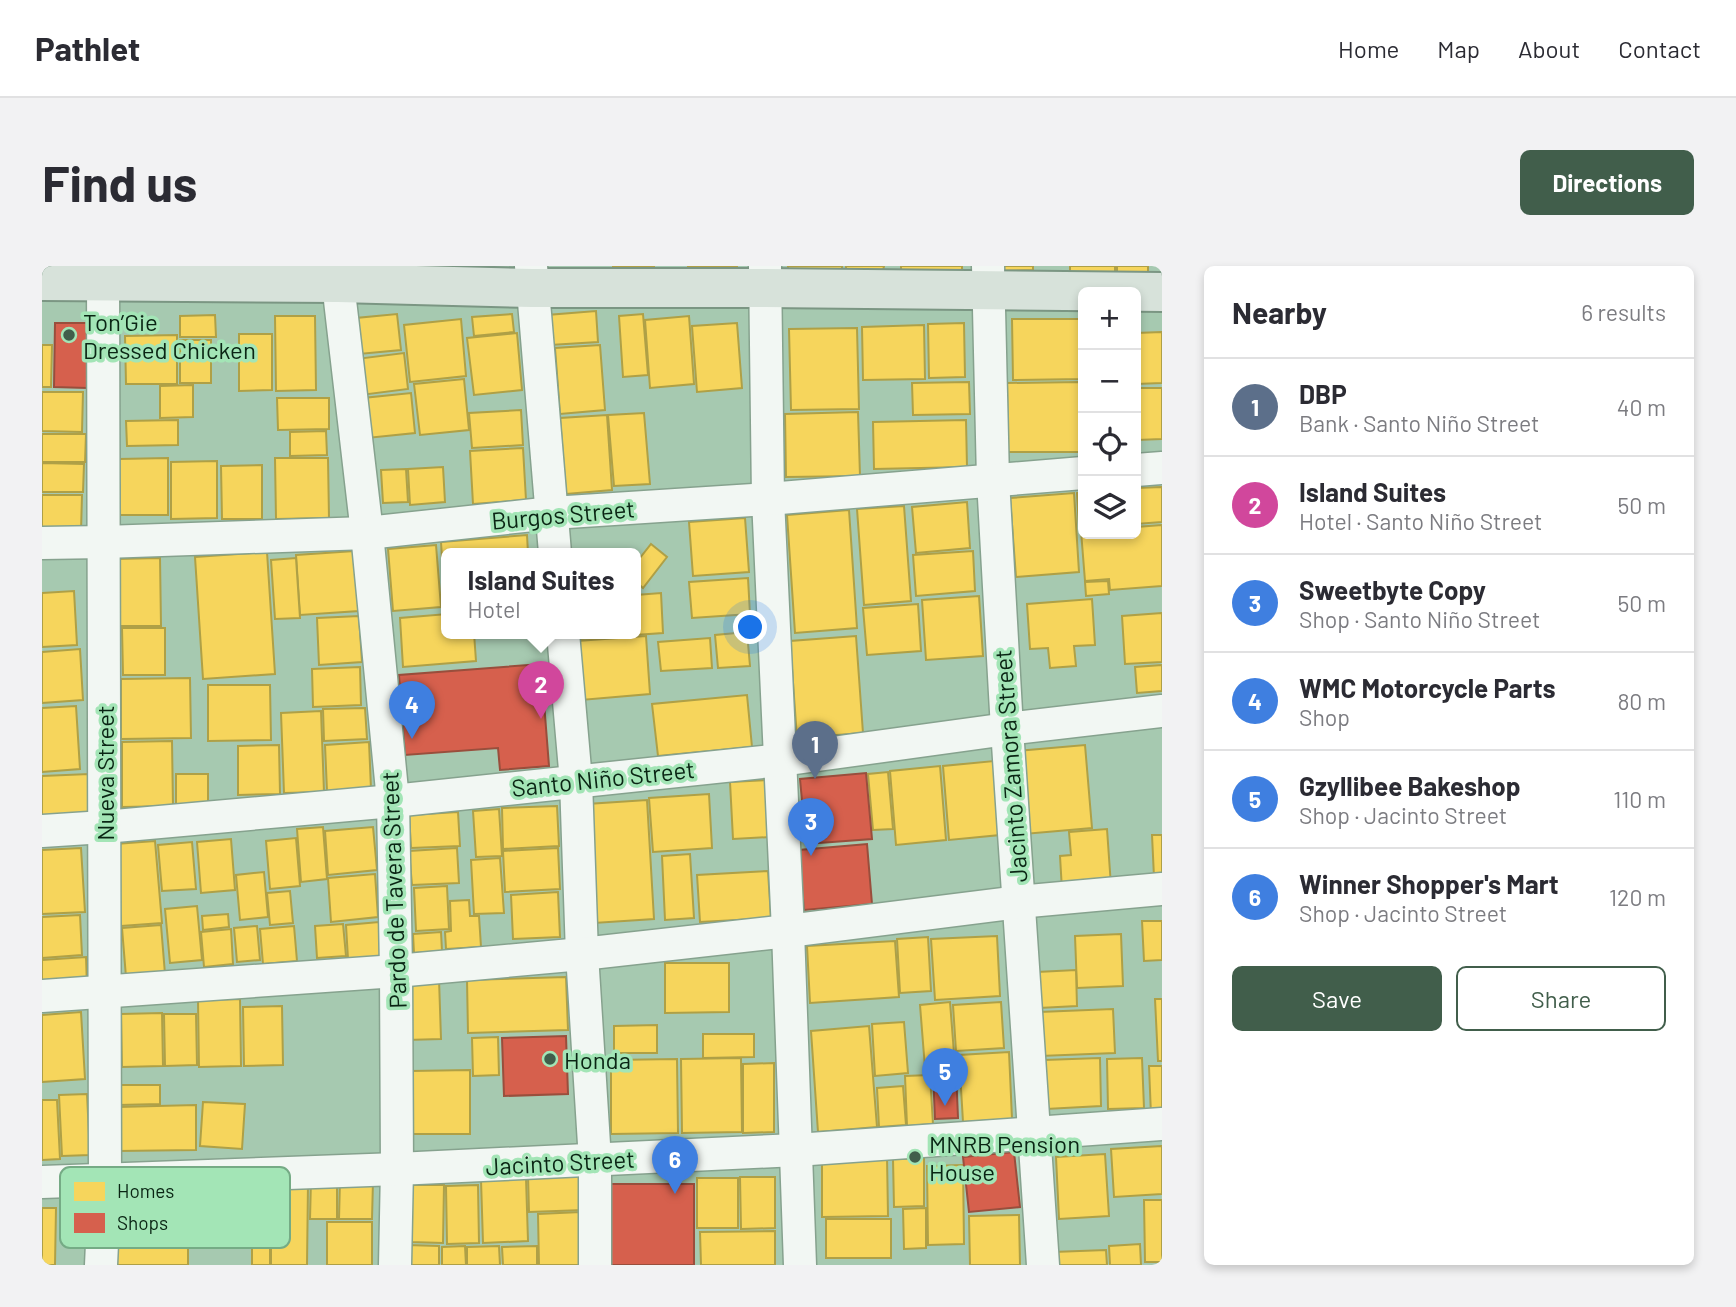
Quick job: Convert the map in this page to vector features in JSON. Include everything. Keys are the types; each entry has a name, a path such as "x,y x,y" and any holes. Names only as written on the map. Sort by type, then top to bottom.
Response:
{"main road":[{"path":"42,281 103,274 988,278 1162,292"}],"street":[{"name":"Nueva Street","path":"103,274 104,1167"},
{"name":"Pardo de Tavera Street","path":"337,275 367,533 393,801 397,1169 394,1265"},
{"path":"531,277 555,548"},
{"path":"765,277 768,499 789,931 800,1265"},
{"name":"Jacinto Zamora Street","path":"988,278 993,480 1043,1265"},
{"path":"1141,470 1162,468"},
{"name":"Burgos Street","path":"42,543 367,533 552,513 768,499 1078,473"},
{"path":"564,639 576,781 582,954 595,1160 595,1265"},
{"name":"Santo Niño Street","path":"42,831 104,828 393,801 781,760 1162,711"},
{"path":"42,996 396,971 582,954 1018,902 1162,889"},
{"name":"Jacinto Street","path":"290,1173 796,1150 1162,1124"},
{"name":"Jacinto Street","path":"42,1182 60,1181"}],"building: Homes":[{"path":"613,266 654,266 654,272 613,273"},
{"path":"688,266 737,266 737,270 688,270"},
{"path":"788,266 842,266 842,276 788,274"},
{"path":"846,266 884,266 883,271 846,270"},
{"path":"901,266 962,266 962,273 901,273"},
{"path":"998,266 1033,266 1033,270 998,271"},
{"path":"1070,266 1115,266 1115,273 1070,274"},
{"path":"1117,266 1148,266 1148,274 1117,274"},
{"path":"596,311 598,342 550,345 547,315"},
{"path":"397,314 401,350 359,354 356,318"},
{"path":"512,314 514,332 474,336 472,317"},
{"path":"643,314 648,375 623,377 619,316"},
{"path":"215,315 216,337 180,337 180,316"},
{"path":"275,316 315,316 316,390 276,391"},
{"path":"689,316 694,384 650,388 645,320"},
{"path":"461,319 466,376 410,382 404,325"},
{"path":"1012,319 1078,319 1078,379 1013,380"},
{"path":"737,323 742,388 697,392 692,326"},
{"path":"964,323 965,377 929,378 928,324"},
{"path":"924,325 925,379 863,380 862,327"},
{"path":"857,328 859,409 791,410 789,329"},
{"path":"1162,332 1162,383 1141,384 1141,333"},
{"path":"517,333 522,390 474,395 467,338"},
{"path":"239,334 272,334 272,390 239,391"},
{"path":"177,335 177,384 126,384 125,336"},
{"path":"180,340 211,340 211,383 180,383"},
{"path":"42,345 52,345 51,387 42,387"},
{"path":"600,345 605,410 560,414 555,348"},
{"path":"404,353 408,389 361,395 356,359"},
{"path":"464,379 469,430 420,435 414,384"},
{"path":"969,382 970,414 913,415 912,383"},
{"path":"1078,382 1078,452 1008,452 1007,383"},
{"path":"193,385 193,417 160,418 160,386"},
{"path":"1141,388 1162,388 1162,439 1141,440"},
{"path":"42,392 83,392 82,432 42,431"},
{"path":"411,393 415,433 367,438 363,398"},
{"path":"277,398 329,398 329,429 278,430"},
{"path":"521,410 523,445 472,448 469,413"},
{"path":"858,412 860,476 786,477 785,414"},
{"path":"644,413 650,484 614,486 608,415"},
{"path":"607,415 612,490 566,494 560,418"},
{"path":"178,420 178,445 127,446 126,421"},
{"path":"966,420 967,467 874,469 873,422"},
{"path":"326,431 327,455 290,456 290,432"},
{"path":"42,434 86,434 85,462 42,462"},
{"path":"523,448 526,500 473,504 470,451"},
{"path":"168,458 168,515 119,515 119,459"},
{"path":"275,458 328,458 329,518 276,519"},
{"path":"217,461 217,518 171,519 171,462"},
{"path":"42,463 84,464 83,492 42,492"},
{"path":"262,465 262,519 222,519 221,466"},
{"path":"443,467 445,502 410,505 408,469"},
{"path":"406,469 408,502 383,503 381,470"},
{"path":"1162,487 1162,522 1141,524 1141,488"},
{"path":"1074,493 1079,572 1016,577 1010,498"},
{"path":"42,495 82,495 81,532 42,531"},
{"path":"967,502 970,548 916,553 912,507"},
{"path":"904,506 911,601 864,605 857,509"},
{"path":"849,510 857,628 795,633 787,515"},
{"path":"745,518 749,572 693,576 689,522"},
{"path":"1162,525 1162,586 1110,590 1109,579 1085,581 1082,539 1141,539 1141,527"},
{"path":"527,535 528,548 441,548 441,542"},
{"path":"651,544 667,557 643,588 641,586 641,557"},
{"path":"436,545 441,607 393,611 388,549"},
{"path":"355,551 359,611 300,615 296,555"},
{"path":"973,551 975,591 916,596 913,555"},
{"path":"267,552 275,674 203,679 195,557"},
{"path":"160,558 161,626 116,626 116,559"},
{"path":"296,558 300,618 275,619 271,560"},
{"path":"748,578 750,614 692,618 689,582"},
{"path":"1108,581 1109,594 1086,596 1085,582"},
{"path":"74,591 77,645 42,647 42,593"},
{"path":"661,593 663,633 641,635 641,595"},
{"path":"979,596 983,656 926,660 922,600"},
{"path":"1092,599 1095,645 1074,646 1076,666 1050,668 1048,648 1030,649 1027,604"},
{"path":"918,604 921,651 867,655 863,608"},
{"path":"1162,613 1162,662 1125,664 1122,616"},
{"path":"441,615 441,639 474,639 476,661 403,667 400,618"},
{"path":"359,616 362,662 319,665 317,618"},
{"path":"122,628 165,628 165,675 123,675"},
{"path":"747,632 750,666 718,668 715,635"},
{"path":"641,636 646,636 650,694 581,700 577,641 641,639"},
{"path":"856,636 863,733 797,738 790,641"},
{"path":"710,638 712,668 661,671 658,642"},
{"path":"80,649 83,700 42,703 42,652"},
{"path":"1162,665 1162,691 1137,693 1135,667"},
{"path":"360,667 361,705 313,707 312,669"},
{"path":"190,678 191,738 121,739 121,679"},
{"path":"208,685 270,685 271,740 208,741"},
{"path":"747,695 752,747 658,756 652,704"},
{"path":"76,706 80,769 42,772 42,708"},
{"path":"365,708 367,739 324,741 323,709"},
{"path":"321,711 324,792 284,793 281,713"},
{"path":"172,741 173,806 122,807 122,742"},
{"path":"369,742 371,789 327,791 325,745"},
{"path":"279,745 280,794 238,795 238,746"},
{"path":"1085,745 1092,828 1024,834 1017,751"},
{"path":"994,761 1000,835 949,840 943,766"},
{"path":"940,766 946,840 896,845 890,771"},
{"path":"888,772 893,829 873,830 868,774"},
{"path":"89,774 92,818 42,820 42,776"},
{"path":"176,774 208,774 208,805 176,806"},
{"path":"768,780 771,837 733,839 730,782"},
{"path":"709,794 712,848 653,852 649,798"},
{"path":"647,800 654,919 594,923 587,804"},
{"path":"557,806 559,846 503,849 502,808"},
{"path":"499,809 502,856 476,857 473,811"},
{"path":"458,812 460,846 411,848 409,815"},
{"path":"323,827 327,879 301,882 297,829"},
{"path":"373,827 377,870 328,875 325,831"},
{"path":"1107,829 1111,886 1062,890 1060,856 1071,855 1069,832"},
{"path":"1152,835 1162,835 1162,876 1154,877"},
{"path":"296,838 300,886 270,889 266,841"},
{"path":"231,839 235,890 201,893 197,842"},
{"path":"155,841 162,923 121,926 115,844"},
{"path":"192,842 196,889 162,891 158,845"},
{"path":"81,848 85,912 42,914 42,850"},
{"path":"457,848 459,883 412,885 409,851"},
{"path":"558,848 560,889 505,892 503,851"},
{"path":"690,854 694,918 665,920 662,856"},
{"path":"500,858 504,913 474,914 471,860"},
{"path":"768,871 771,918 700,922 697,875"},
{"path":"264,872 268,917 240,920 236,875"},
{"path":"375,874 378,917 331,922 328,878"},
{"path":"447,886 449,929 416,931 414,888"},
{"path":"290,891 293,923 270,925 267,893"},
{"path":"558,892 560,937 513,939 511,895"},
{"path":"469,900 470,916 479,916 481,947 446,949 445,932 451,931 450,901"},
{"path":"197,906 202,960 170,963 165,909"},
{"path":"228,914 229,927 203,930 202,916"},
{"path":"80,915 82,955 42,958 42,917"},
{"path":"1142,921 1162,921 1162,960 1144,961"},
{"path":"379,922 382,956 348,959 346,925"},
{"path":"343,924 346,956 317,958 315,926"},
{"path":"161,925 165,974 126,977 122,928"},
{"path":"257,926 260,960 237,962 234,928"},
{"path":"294,926 297,961 263,964 260,929"},
{"path":"231,929 233,964 204,967 201,932"},
{"path":"441,932 442,951 414,953 413,934"},
{"path":"1121,934 1123,986 1077,988 1075,936"},
{"path":"997,936 1000,996 935,1000 931,939"},
{"path":"928,937 931,991 900,993 897,939"},
{"path":"895,941 899,997 810,1003 807,946"},
{"path":"86,957 87,987 42,990 42,960"},
{"path":"665,963 729,963 729,1012 665,1013"},
{"path":"1076,970 1077,1006 1039,1008 1037,972"},
{"path":"566,977 568,1030 468,1033 467,980"},
{"path":"439,979 441,1039 406,1040 404,980"},
{"path":"240,999 241,1066 199,1067 198,1000"},
{"path":"1155,999 1162,999 1162,1061 1158,1061"},
{"path":"950,1002 955,1066 925,1068 920,1005"},
{"path":"1001,1002 1004,1048 956,1051 953,1005"},
{"path":"282,1006 283,1065 244,1066 243,1007"},
{"path":"1113,1009 1115,1053 1040,1056 1039,1012"},
{"path":"81,1012 85,1079 42,1082 42,1015"},
{"path":"162,1013 163,1066 122,1067 121,1014"},
{"path":"164,1014 196,1014 197,1065 165,1066"},
{"path":"904,1022 908,1073 875,1076 872,1024"},
{"path":"657,1025 657,1053 614,1053 614,1026"},
{"path":"869,1026 877,1127 818,1132 811,1031"},
{"path":"703,1034 754,1034 754,1057 703,1058"},
{"path":"498,1037 499,1075 473,1076 472,1038"},
{"path":"1009,1052 1012,1119 963,1122 959,1055"},
{"path":"741,1058 742,1132 682,1133 681,1059"},
{"path":"1100,1058 1101,1106 1046,1109 1044,1060"},
{"path":"1142,1058 1144,1108 1108,1109 1107,1059"},
{"path":"677,1059 678,1133 611,1134 611,1060"},
{"path":"774,1063 774,1132 743,1133 743,1064"},
{"path":"1149,1066 1162,1066 1162,1115 1151,1115"},
{"path":"470,1070 470,1134 411,1134 411,1071"},
{"path":"930,1075 933,1124 907,1126 905,1076"},
{"path":"118,1085 160,1085 160,1104 118,1105"},
{"path":"903,1086 906,1125 879,1127 877,1088"},
{"path":"87,1094 90,1155 62,1156 59,1095"},
{"path":"42,1100 57,1100 60,1159 42,1160"},
{"path":"203,1102 245,1104 242,1149 200,1146"},
{"path":"196,1105 196,1150 118,1151 118,1107"},
{"path":"1162,1146 1162,1194 1114,1197 1111,1149"},
{"path":"1105,1154 1109,1216 1059,1219 1056,1157"},
{"path":"887,1156 888,1216 822,1217 822,1158"},
{"path":"924,1158 924,1206 894,1207 893,1159"},
{"path":"963,1165 964,1244 928,1245 927,1166"},
{"path":"582,1173 584,1210 529,1212 528,1175"},
{"path":"740,1177 775,1177 775,1228 741,1229"},
{"path":"526,1178 528,1241 483,1243 481,1180"},
{"path":"697,1178 738,1178 738,1228 697,1228"},
{"path":"311,1180 337,1180 337,1219 310,1219"},
{"path":"340,1180 373,1181 372,1219 339,1219"},
{"path":"290,1183 308,1183 307,1265 271,1265 271,1248 290,1248"},
{"path":"411,1185 444,1185 443,1243 410,1242"},
{"path":"478,1185 479,1243 447,1244 446,1186"},
{"path":"1144,1200 1162,1200 1162,1262 1145,1262"},
{"path":"42,1208 56,1208 55,1265 42,1265"},
{"path":"926,1208 926,1248 904,1249 903,1209"},
{"path":"581,1212 583,1265 539,1265 538,1214"},
{"path":"1019,1215 1020,1265 970,1265 969,1216"},
{"path":"826,1219 891,1219 891,1258 826,1258"},
{"path":"327,1222 372,1222 372,1265 327,1265"},
{"path":"775,1231 775,1265 701,1265 700,1232"},
{"path":"1140,1244 1141,1265 1110,1265 1109,1246"},
{"path":"407,1245 439,1246 439,1265 406,1265"},
{"path":"465,1246 466,1265 442,1265 442,1247"},
{"path":"499,1246 500,1265 467,1265 467,1247"},
{"path":"537,1246 537,1265 503,1265 502,1247"},
{"path":"117,1248 188,1248 188,1265 117,1265"},
{"path":"252,1248 270,1248 270,1265 252,1265"},
{"path":"1106,1250 1107,1265 1053,1265 1053,1252"}],"building: Shops":[{"path":"55,323 88,323 87,388 54,387"},
{"path":"541,664 549,766 500,770 498,748 405,755 399,675"},
{"path":"866,773 872,839 806,844 800,779"},
{"path":"867,844 872,904 804,910 799,850"},
{"path":"566,1036 568,1094 504,1096 502,1038"},
{"path":"956,1070 958,1118 935,1119 933,1072"},
{"path":"1014,1152 1020,1207 969,1212 963,1157"},
{"path":"610,1184 694,1184 694,1265 610,1265"}],"place":[{"name":"Ton’Gie Dressed Chicken","path":"69,335"},
{"name":"Island Suites","path":"541,719"},
{"name":"WMC Motorcycle Parts","path":"412,739"},
{"name":"DBP","path":"815,779"},
{"name":"Sweetbyte Copy","path":"811,856"},
{"name":"Honda","path":"550,1059"},
{"name":"Gzyllibee Bakeshop","path":"945,1106"},
{"name":"MNRB Pension House","path":"915,1157"},
{"name":"Winner Shopper's Mart","path":"675,1194"}]}
